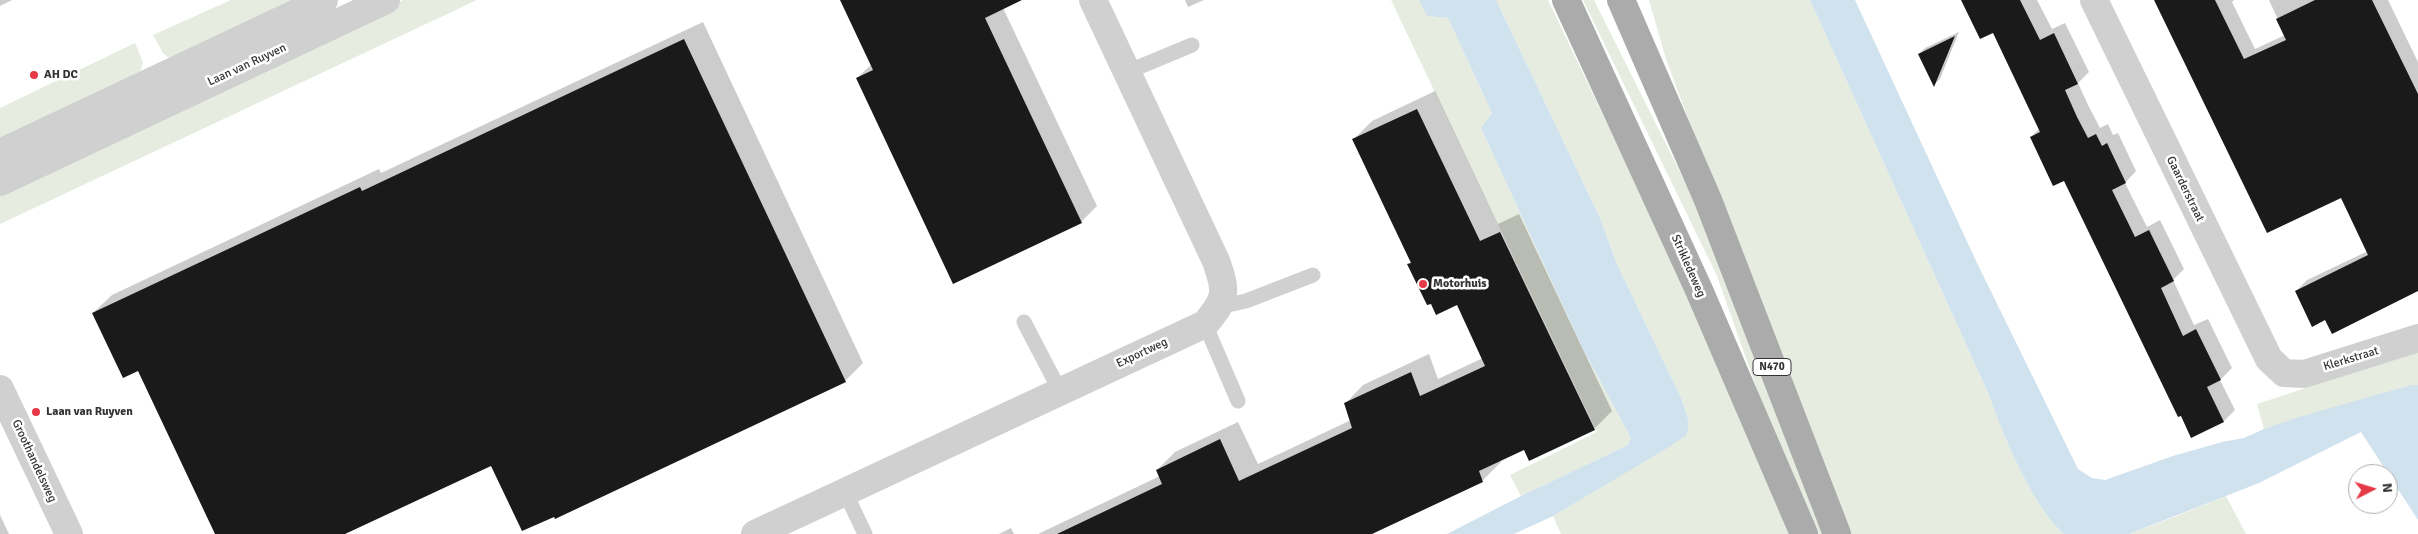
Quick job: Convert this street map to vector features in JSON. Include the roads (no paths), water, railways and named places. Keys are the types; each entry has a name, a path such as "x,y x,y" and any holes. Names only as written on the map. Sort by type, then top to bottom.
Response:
{"main road":[{"name":"Strikledeweg","path":"1566,0 1699,290 1804,534"},
{"name":"N470","path":"1621,0 1708,200 1837,534"}],"street":[{"name":"Laan van Ruyven","path":"0,153 324,0"},
{"name":"Laan van Ruyven","path":"0,182 386,0"},
{"path":"1093,0 1216,261 1225,286 1212,316"},
{"name":"Gaarderstraat","path":"2094,0 2269,359 2284,373"},
{"name":"Exportweg","path":"755,534 1060,392 1212,316"},
{"name":"Klerkstraat","path":"2284,373 2304,374 2418,338"},
{"name":"Groothandelsweg","path":"0,389 68,534"}],"lane":[{"path":"1127,72 1192,44"},
{"path":"1238,401 1212,316 1313,275"},
{"path":"1024,322 1060,392"},
{"path":"845,492 865,534"}],"water":[{"path":"1419,0 1496,0 1600,218 1617,264 1682,400 1689,422 1687,435 1669,447 1553,516 1514,534 1447,534 1628,445 1631,438 1583,349 1481,128 1492,113 1448,18 1427,16"},
{"path":"1810,0 1855,0 1977,263 2078,469 2092,478 2105,480 2173,456 2222,442 2244,438 2296,418 2411,385 2418,385 2418,520 2398,489 2398,464 2382,464 2361,432 2259,483 2129,534 2064,534 2052,522 2030,488 2010,449 1989,395"}],"place":[{"name":"AH DC","path":"34,75"},
{"name":"Motorhuis","path":"1423,284"},
{"name":"Laan van Ruyven","path":"36,412"}]}
